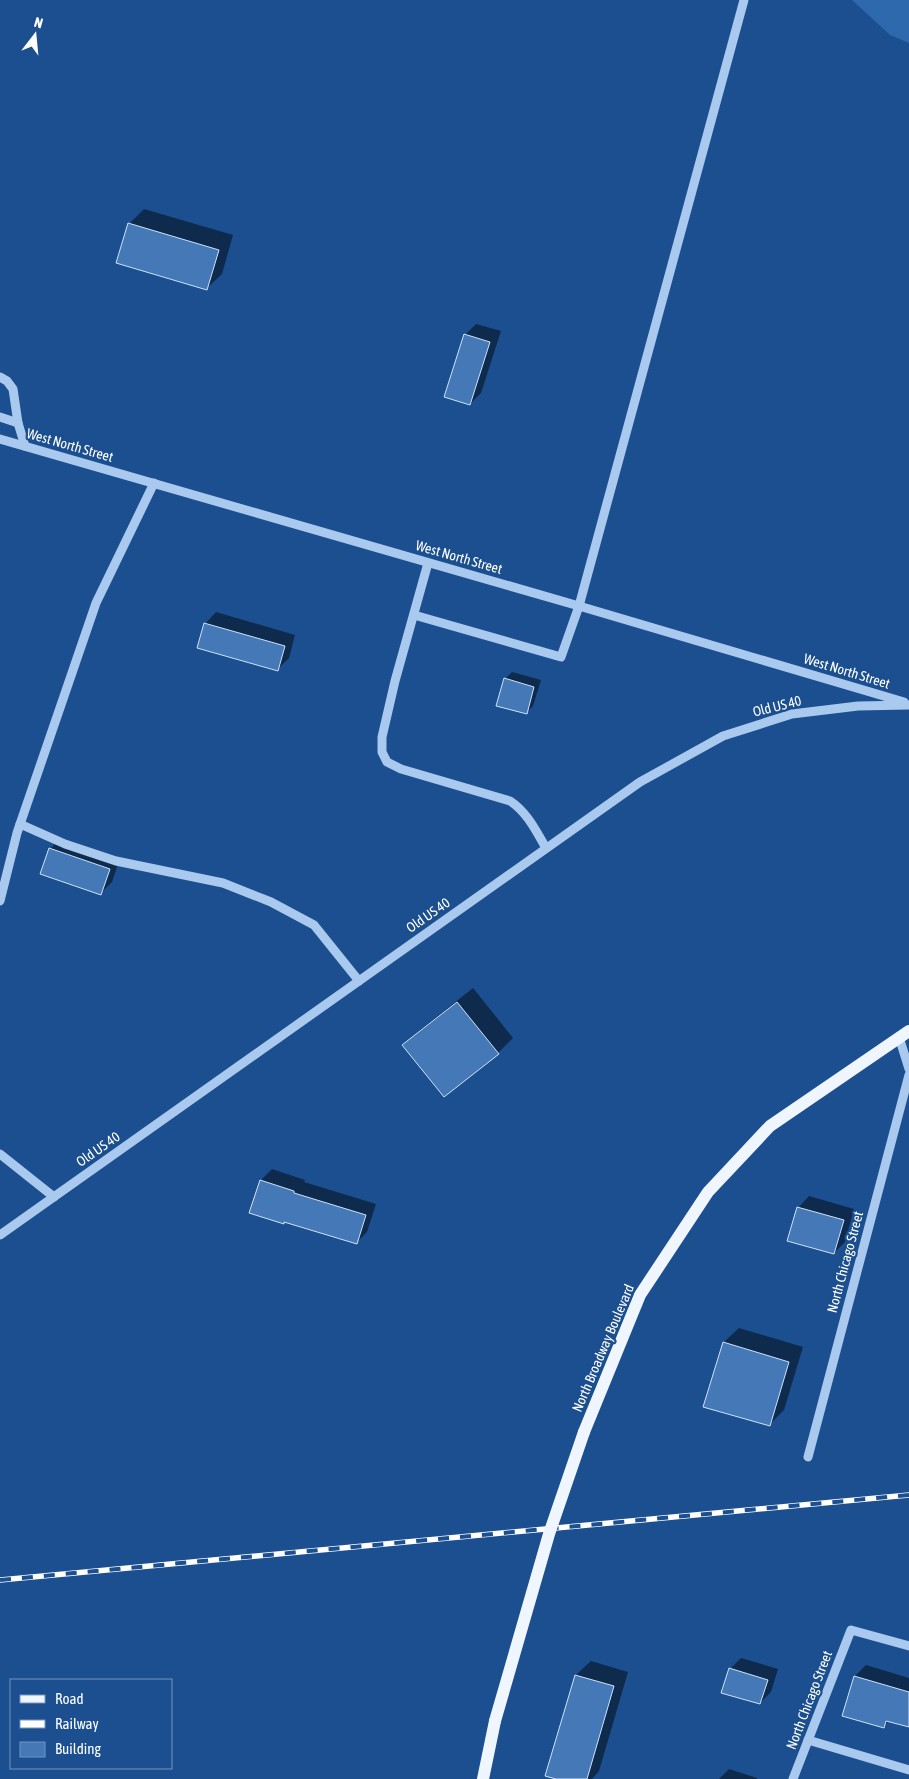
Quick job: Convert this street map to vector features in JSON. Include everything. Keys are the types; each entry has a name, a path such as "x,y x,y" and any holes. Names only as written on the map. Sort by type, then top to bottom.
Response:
{"main road":[{"name":"North Broadway Boulevard","path":"483,1779 495,1721 549,1534 584,1432 640,1295 708,1192 770,1126 904,1034"}],"street":[{"path":"414,615 561,657 579,606 744,0"},
{"path":"0,377 13,389 18,423 24,446"},
{"path":"0,417 18,423"},
{"name":"West North Street","path":"0,439 579,606 909,704"},
{"path":"0,901 20,824 96,603 154,483"},
{"path":"428,563 395,681 382,738 382,752 387,762 401,768 510,801 519,806 546,848"},
{"name":"Old US 40","path":"0,1235 640,782 723,736 792,714 858,706 909,704"},
{"path":"20,824 65,844 116,861 223,883 271,902 314,925 359,981"},
{"path":"904,1034 909,1069"},
{"name":"North Chicago Street","path":"808,1457 909,1075"},
{"path":"0,1154 54,1197"},
{"name":"North Chicago Street","path":"793,1779 851,1630 909,1646"},
{"path":"808,1740 909,1770"}],"shaded area":[{"path":"852,0 909,0 909,43 890,35"}],"building":[{"path":"128,223 219,250 207,290 116,263"},
{"path":"464,334 490,342 470,405 444,397"},
{"path":"204,623 285,646 278,671 197,648"},
{"path":"504,678 534,687 527,714 496,706"},
{"path":"49,848 110,869 101,895 40,874"},
{"path":"457,1002 499,1054 444,1097 402,1045"},
{"path":"260,1180 294,1191 294,1193 366,1215 357,1244 249,1213"},
{"path":"797,1207 844,1220 834,1254 787,1241"},
{"path":"723,1342 789,1362 770,1426 703,1407"},
{"path":"729,1668 768,1680 760,1704 721,1693"},
{"path":"575,1675 614,1686 587,1779 556,1779 545,1776"},
{"path":"854,1676 909,1692 909,1727 886,1721 884,1728 842,1716"}],"railway":[{"path":"0,1580 909,1495"}]}
